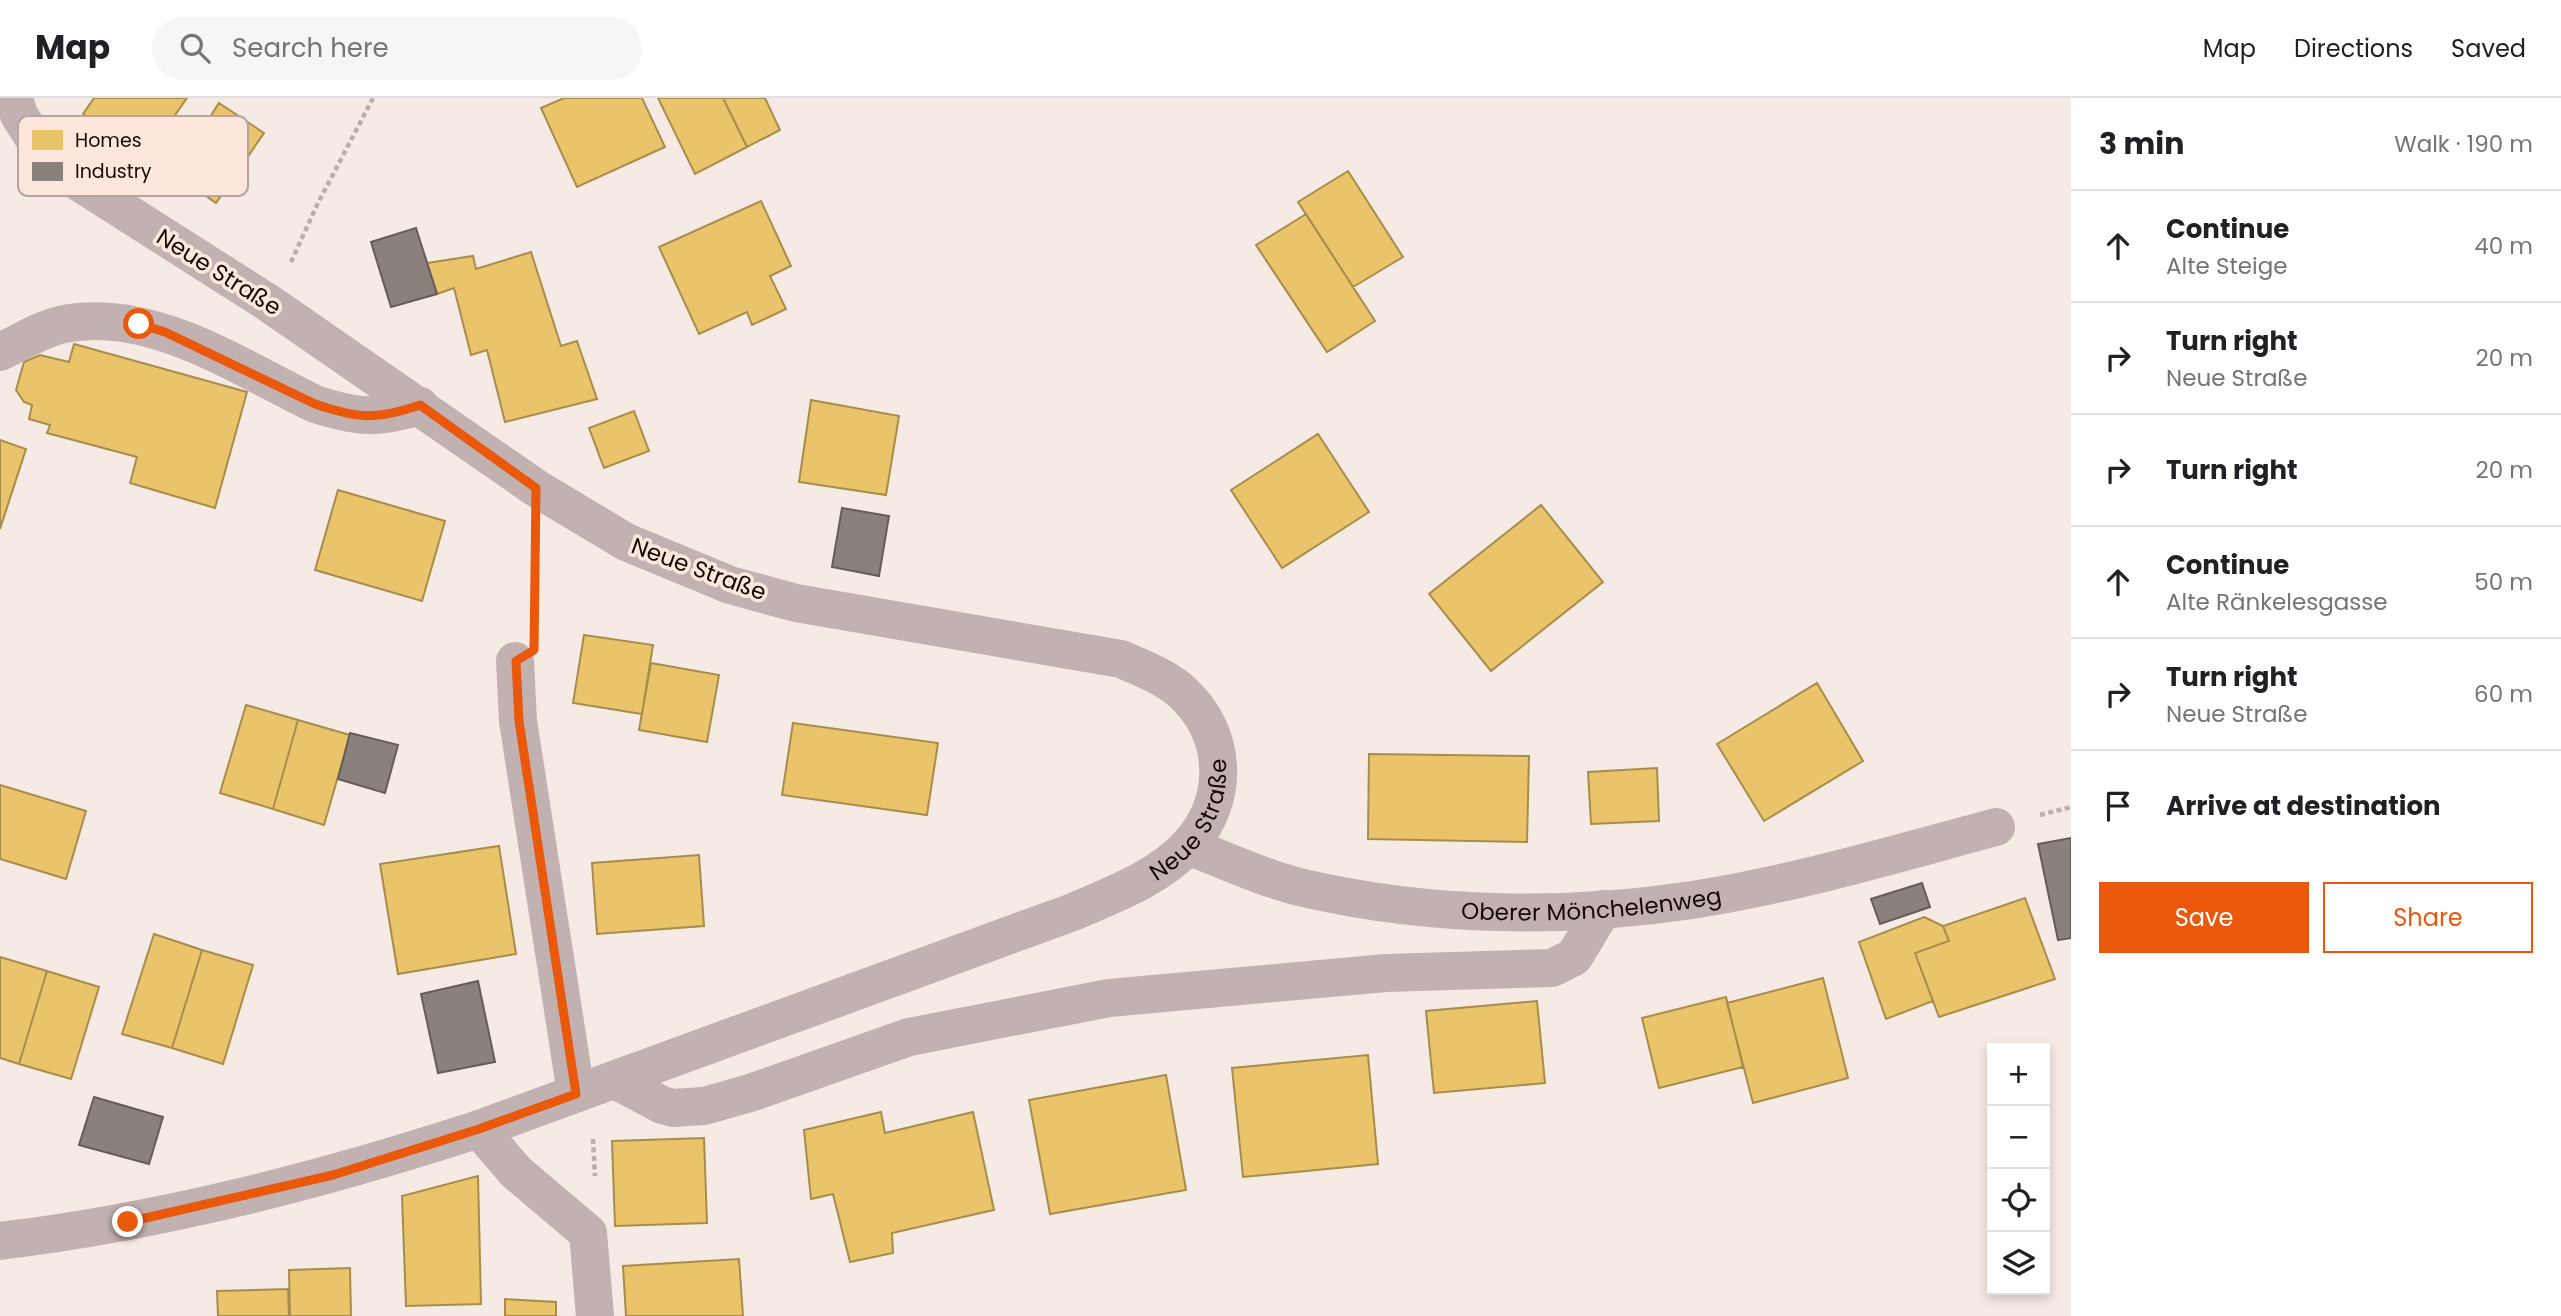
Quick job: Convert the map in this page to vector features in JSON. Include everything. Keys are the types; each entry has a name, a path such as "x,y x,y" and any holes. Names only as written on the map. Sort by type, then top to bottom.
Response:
{"street":[{"name":"Neue Straße","path":"14,98 20,116"},
{"name":"Neue Straße","path":"0,1241 128,1222 333,1175 479,1129 1073,912 1146,877 1188,846 1203,826 1218,792 1219,760 1205,720 1181,691 1162,678 1121,659 854,615 730,584 626,542 536,488 420,405 267,302 101,196"},
{"path":"0,352 63,325 114,320 165,332 315,404 339,412 377,417 420,405"},
{"path":"516,661 519,721 576,1094"},
{"name":"Oberer Mönchelenweg","path":"1188,846 1285,883 1368,900 1470,910 1603,909 1692,900 1752,889 1826,873 1996,827"},
{"path":"615,1080 662,1105 673,1108 704,1106 750,1094 909,1037 1109,998 1386,973 1552,968 1574,957 1603,909"},
{"path":"479,1129 516,1172 588,1233 595,1316"}],"path":[{"path":"267,302 290,264 317,205 373,98"},
{"path":"516,661 534,650 536,488"},
{"path":"593,1133 596,1185"}],"building: Homes":[{"path":"94,98 187,98 174,116 83,114"},
{"path":"564,98 642,98 665,147 577,187 541,108"},
{"path":"658,98 723,98 747,147 695,174"},
{"path":"723,98 765,98 780,130 747,147"},
{"path":"219,103 238,116 211,116"},
{"path":"248,122 264,133 248,156"},
{"path":"1348,171 1403,257 1353,287 1298,202"},
{"path":"206,196 221,196 216,203"},
{"path":"761,201 791,266 770,276 786,309 752,325 747,312 699,334 659,247"},
{"path":"1306,214 1375,321 1327,352 1256,245"},
{"path":"531,252 561,346 577,341 597,399 505,422 487,350 471,355 454,288 437,294 427,263 473,256 476,269"},
{"path":"74,344 247,392 215,508 130,483 137,457 47,433 50,425 29,419 32,405 24,402 16,390 24,362 40,355 69,362"},
{"path":"811,400 899,416 886,495 799,482"},
{"path":"634,411 649,451 604,468 589,428"},
{"path":"1318,434 1369,512 1282,568 1231,490"},
{"path":"0,440 26,449 0,529"},
{"path":"338,490 445,521 422,601 315,570"},
{"path":"1541,505 1603,582 1491,671 1429,594"},
{"path":"584,635 653,645 642,714 573,703"},
{"path":"651,663 719,675 707,742 639,730"},
{"path":"1817,683 1863,761 1764,821 1717,744"},
{"path":"246,705 298,720 273,809 220,793"},
{"path":"298,720 350,735 324,825 273,809"},
{"path":"793,723 938,743 927,815 782,795"},
{"path":"1369,754 1529,756 1527,842 1368,839"},
{"path":"1657,768 1659,821 1591,824 1588,772"},
{"path":"0,785 86,811 66,879 0,859"},
{"path":"499,846 516,954 398,974 380,864"},
{"path":"699,855 704,926 597,934 592,863"},
{"path":"2025,898 2055,979 1939,1017 1915,953 1949,941 1943,926"},
{"path":"1924,917 1943,926 1949,941 1915,953 1933,1001 1886,1019 1859,942"},
{"path":"154,934 202,950 172,1048 122,1034"},
{"path":"202,950 253,965 223,1064 172,1048"},
{"path":"0,957 47,971 19,1064 0,1058"},
{"path":"47,971 99,987 71,1079 19,1064"},
{"path":"1823,978 1848,1078 1753,1103 1727,1003"},
{"path":"1726,997 1743,1067 1659,1088 1642,1018"},
{"path":"1537,1001 1545,1083 1434,1093 1426,1011"},
{"path":"1368,1055 1378,1164 1243,1177 1232,1068"},
{"path":"1166,1075 1186,1190 1050,1214 1029,1100"},
{"path":"881,1112 885,1133 973,1112 994,1210 892,1233 893,1253 850,1262 833,1194 811,1199 804,1130"},
{"path":"704,1138 707,1223 615,1226 612,1141"},
{"path":"478,1176 481,1304 406,1306 402,1196"},
{"path":"739,1259 743,1316 626,1316 623,1266"},
{"path":"350,1268 351,1316 290,1316 289,1270"},
{"path":"288,1289 289,1316 218,1316 217,1291"},
{"path":"505,1299 556,1302 556,1316 505,1316"}],"building: Industry":[{"path":"416,228 437,294 391,307 371,242"},
{"path":"842,508 889,516 879,576 832,567"},
{"path":"350,733 398,745 385,793 338,779"},
{"path":"2071,838 2071,938 2058,940 2038,844"},
{"path":"1922,883 1930,907 1880,924 1871,899"},
{"path":"478,981 495,1062 438,1073 421,994"},
{"path":"94,1097 163,1117 149,1164 79,1145"}],"route":[{"path":"128,1222 333,1175 479,1129 576,1094 528,790 516,685 516,661 534,650 536,488 420,405 389,416 362,417 339,412 315,404 165,332 139,324"}]}
